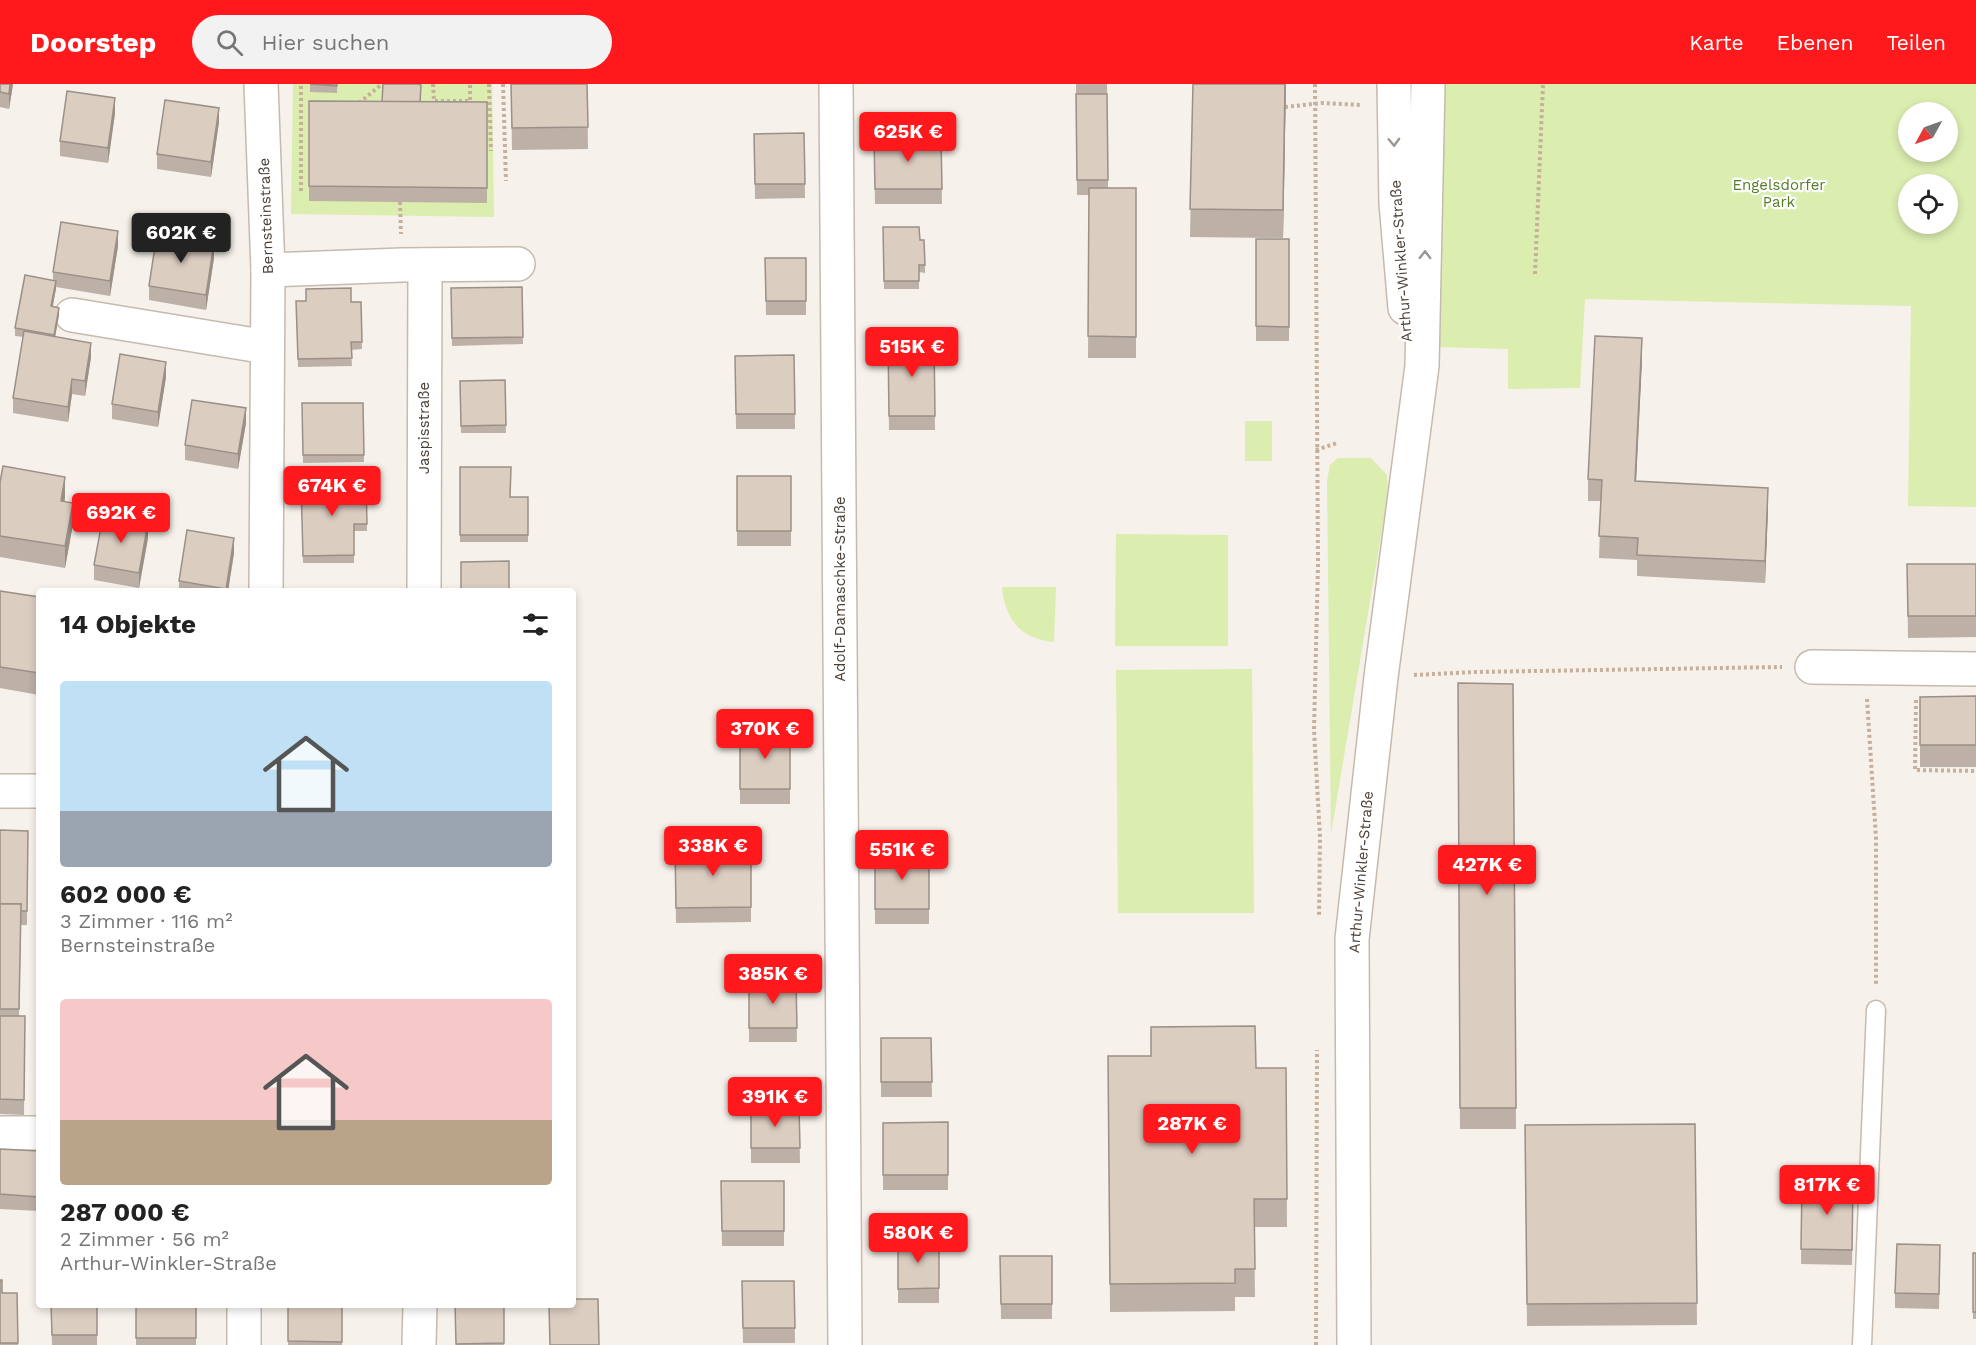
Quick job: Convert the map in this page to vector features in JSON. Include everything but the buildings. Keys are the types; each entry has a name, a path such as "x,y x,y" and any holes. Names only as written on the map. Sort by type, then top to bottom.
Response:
{"street":[{"name":"Bernsteinstraße","path":"261,84 268,270 266,588"},
{"name":"Adolf-Damaschke-Straße","path":"836,84 845,1345"},
{"name":"Arthur-Winkler-Straße","path":"1354,1345 1352,939 1381,677 1422,366 1428,84"},
{"name":"Arthur-Winkler-Straße","path":"1393,95 1396,203 1413,439"},
{"path":"268,270 518,264"},
{"name":"Jaspisstraße","path":"424,588 425,265"},
{"path":"72,315 267,347"},
{"path":"1812,667 1976,669"},
{"path":"0,791 36,791"},
{"path":"0,1133 36,1133"},
{"path":"244,1308 244,1345"},
{"path":"419,1345 420,1308"}],"lane":[{"path":"1862,1345 1876,1010"}],"path":[{"path":"301,84 301,197"},
{"path":"349,103 361,103 382,84"},
{"path":"433,84 434,101 470,101 470,84"},
{"path":"489,84 491,150"},
{"path":"503,84 506,181"},
{"path":"1315,84 1318,565 1314,730 1320,837 1319,918"},
{"path":"1535,274 1544,84"},
{"path":"1286,107 1393,95"},
{"path":"1316,450 1337,443"},
{"path":"1381,677 1474,672 1812,667"},
{"path":"1868,668 1867,719 1876,838 1876,1010"},
{"path":"1916,668 1915,770 1976,771"},
{"path":"1316,1345 1317,1047"}],"green space":[{"path":"293,84 492,84 494,217 291,214"},
{"name":"Engelsdorfer Park","path":"1438,84 1976,84 1976,507 1908,506 1911,306 1585,299 1580,388 1508,389 1508,349 1437,347"},
{"path":"1245,421 1272,421 1272,461 1245,461"},
{"path":"1338,458 1371,458 1387,475 1388,494 1331,834 1327,481 1330,465"},
{"path":"1116,534 1228,535 1228,646 1115,646"},
{"path":"1002,587 1056,587 1054,642 1032,637 1016,625 1007,609"},
{"path":"1252,669 1254,913 1118,913 1116,670"}]}
